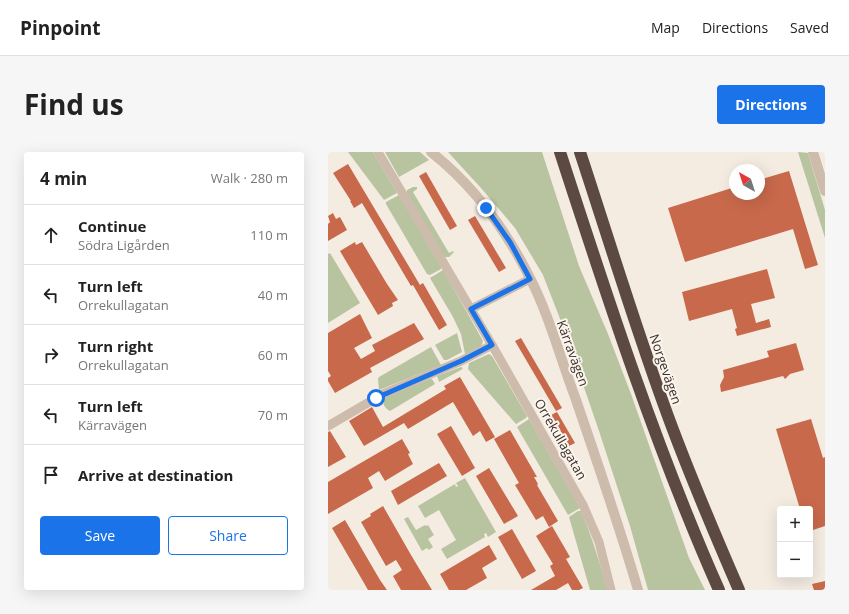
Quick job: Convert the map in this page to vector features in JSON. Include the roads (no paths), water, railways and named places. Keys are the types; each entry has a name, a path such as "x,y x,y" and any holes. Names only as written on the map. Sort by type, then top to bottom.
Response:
{"highway":[{"path":"560,152 646,407 719,590"},
{"name":"Norgevägen","path":"580,152 665,408 739,590"}],"street":[{"name":"Orrekullagatan","path":"378,152 492,345 583,505 599,542 611,590"},
{"name":"Kärravägen","path":"431,152 446,164 486,208 510,242 530,279 549,325 593,450 638,590"},
{"path":"813,152 825,191"},
{"path":"471,309 530,279"},
{"path":"328,426 384,394 461,361 492,345"}]}
